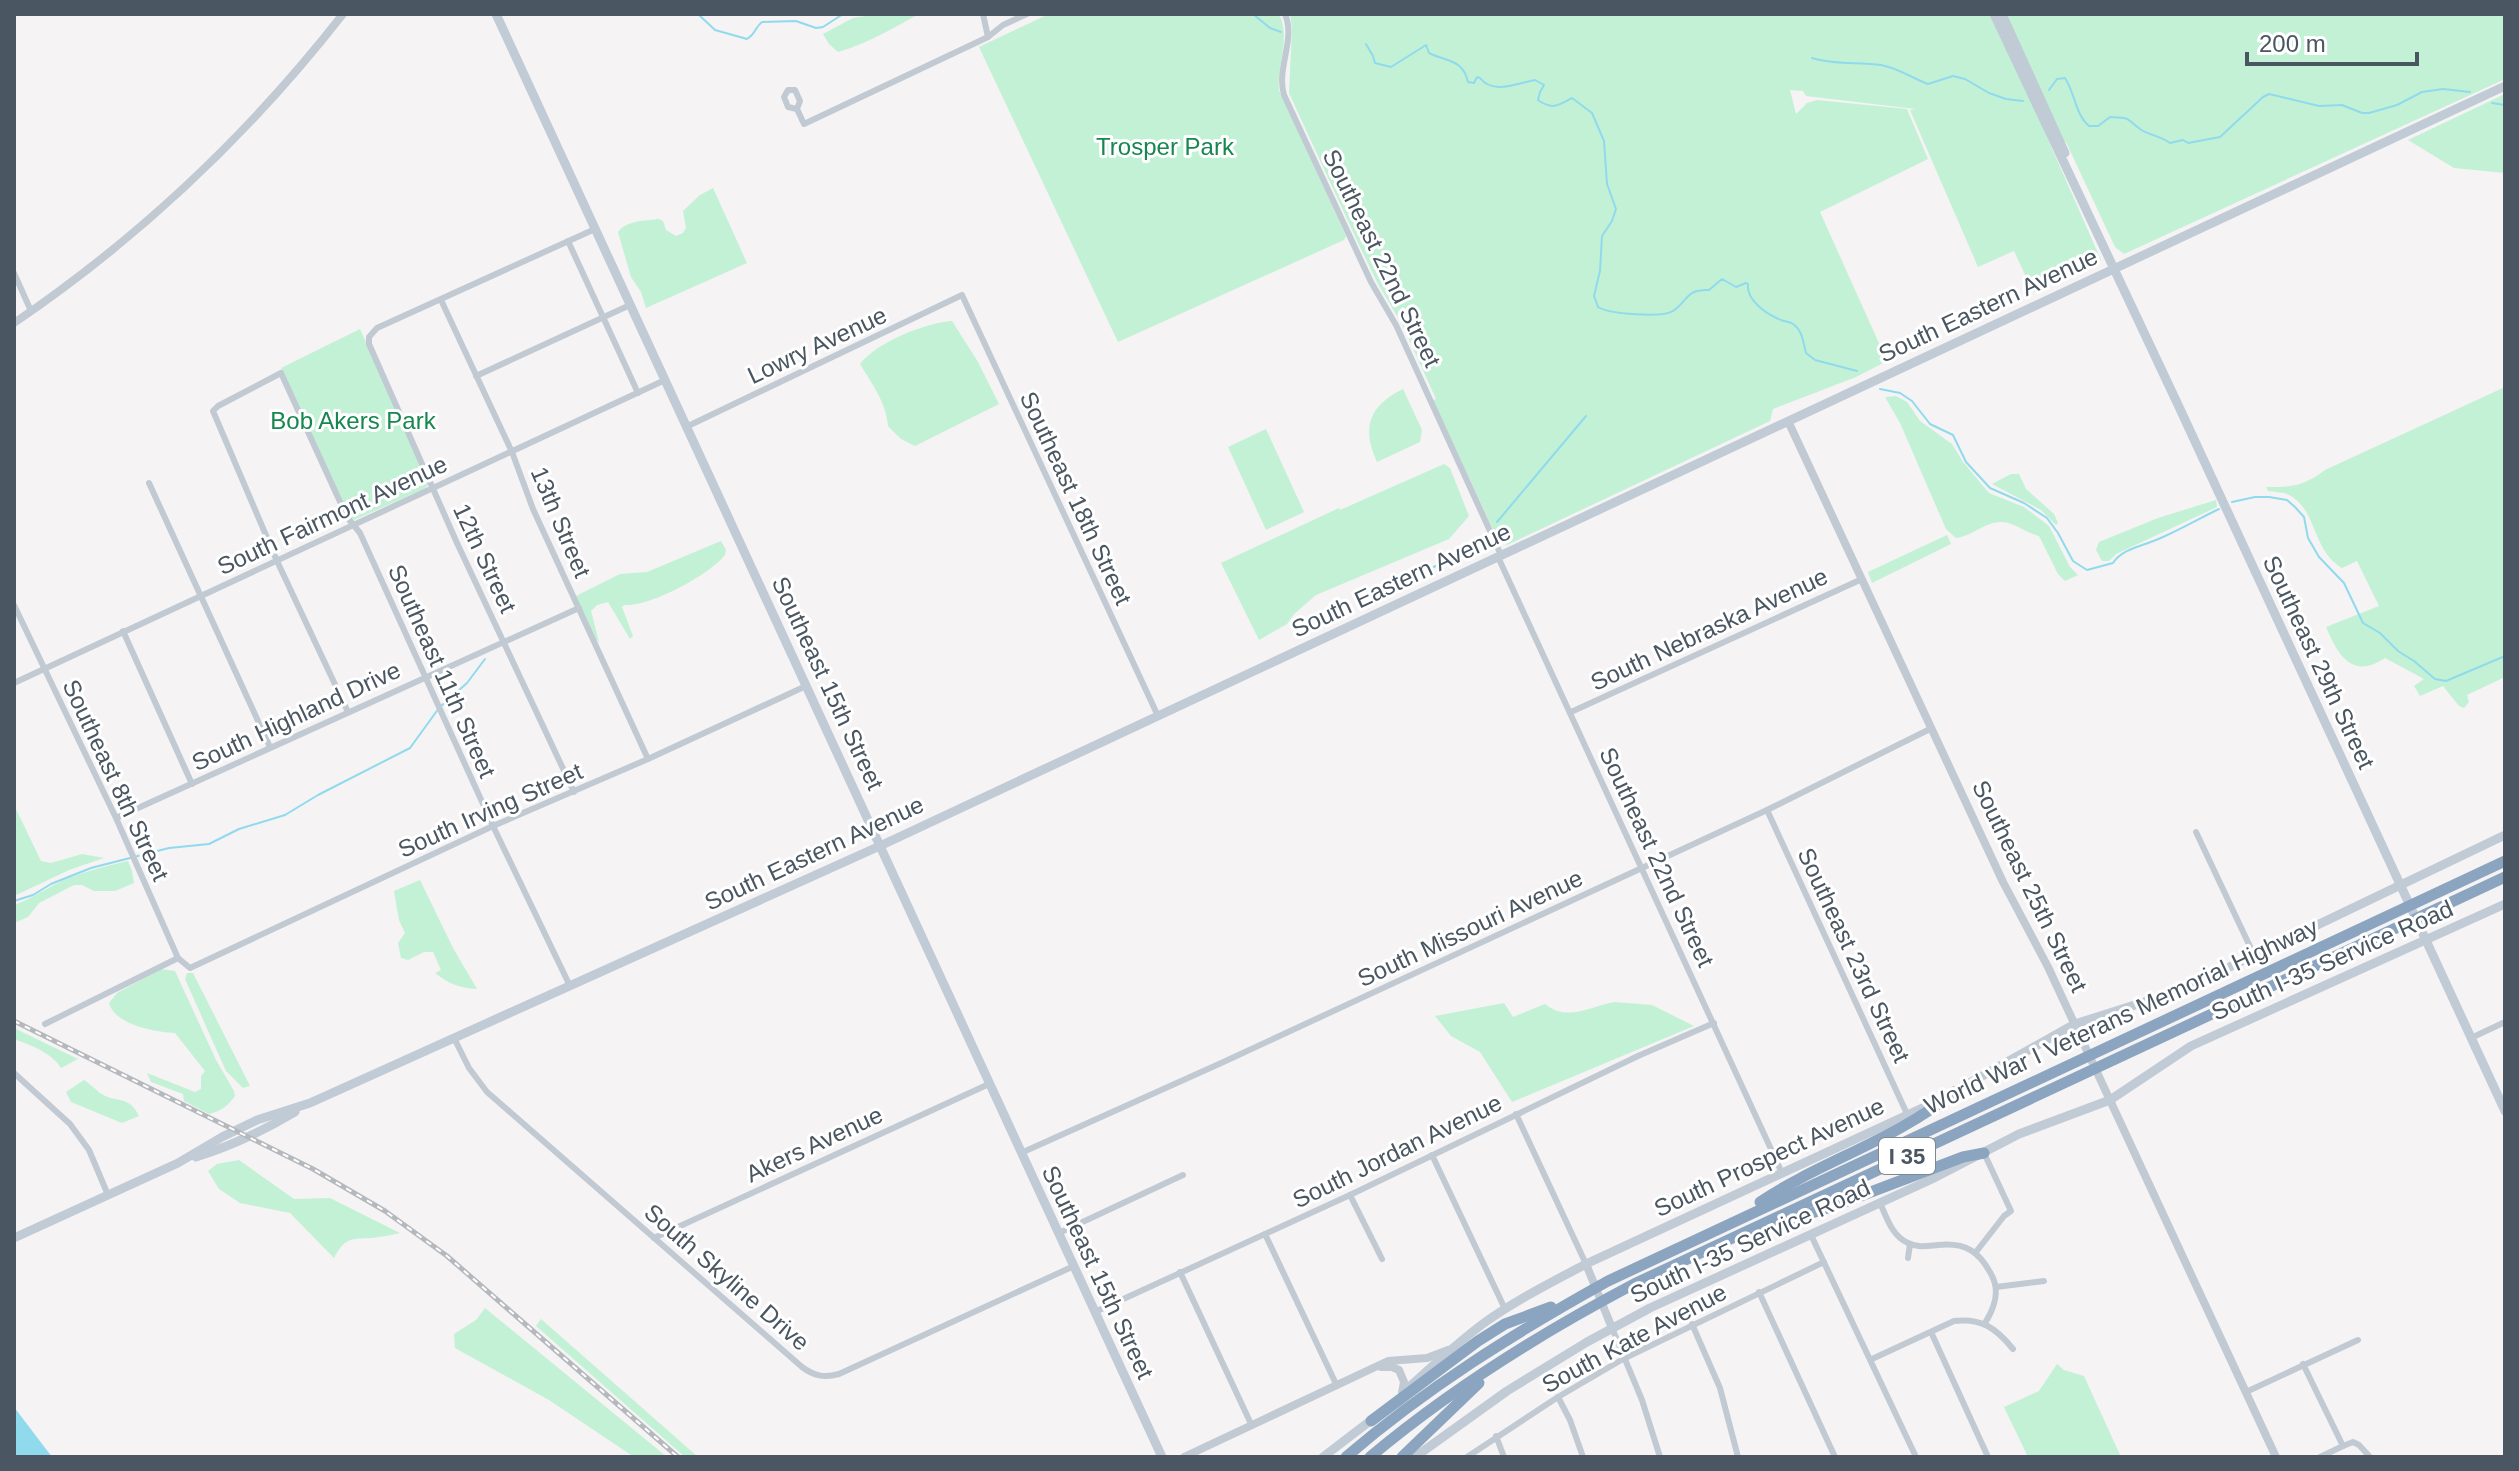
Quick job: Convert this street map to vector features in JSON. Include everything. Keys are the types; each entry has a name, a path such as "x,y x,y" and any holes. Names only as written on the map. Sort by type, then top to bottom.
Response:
{"highway":[{"name":"World War I Veterans Memorial Highway","path":"1346,1457 1462,1369 1585,1294 1729,1223 2505,861"},
{"name":"World War I Veterans Memorial Highway","path":"1370,1457 1418,1419 1506,1358 1603,1301 2505,877"},
{"path":"1729,1223 1784,1186 1932,1110 1954,1092"},
{"path":"1734,1237 1834,1206 1963,1157 1984,1153"},
{"path":"1371,1421 1505,1324 1585,1294"},
{"path":"1402,1457 1506,1358"}],"main road":[{"name":"Southeast 15th Street","path":"496,14 1162,1457"},
{"name":"Southeast 29th Street","path":"1994,14 2505,1111"},
{"name":"Southeast 29th Street","path":"2002,14 2057,132 2097,231"},
{"name":"South Eastern Avenue","path":"14,1238 178,1163 257,1120 310,1103 882,845 2505,86"},
{"name":"South Prospect Avenue","path":"1450,1349 1505,1309 1586,1264 1908,1116 2075,1024 2175,992 2402,889 2505,835"},
{"name":"South I-35 Service Road","path":"1415,1457 1507,1391 1612,1328 1880,1203 2019,1134 2110,1100 2191,1046 2505,904"},
{"path":"1323,1457 1371,1421 1450,1349"}],"street":[{"path":"14,323 120,243 209,163 278,91 343,14"},
{"path":"983,14 988,37"},
{"path":"797,109 804,124 988,37 1003,25 1027,14"},
{"name":"Southeast 22nd Street","path":"1285,14 1289,28 1281,86 1289,108 1371,282 1396,325 1782,1173"},
{"path":"441,300 595,229"},
{"path":"568,241 638,393"},
{"path":"14,273 31,311"},
{"name":"Lowry Avenue","path":"686,427 962,295"},
{"name":"Southeast 18th Street","path":"962,295 1158,716"},
{"name":"12th Street","path":"441,300 377,328 369,337 369,344 574,792"},
{"name":"13th Street","path":"441,300 648,759"},
{"path":"476,376 630,305"},
{"name":"Southeast 11th Street","path":"277,561 213,411 281,373 347,517 360,533 493,826 570,986"},
{"name":"South Fairmont Avenue","path":"14,683 665,380"},
{"name":"Southeast 25th Street","path":"1788,421 2003,882 2075,1024 2276,1457"},
{"path":"149,483 270,747"},
{"path":"277,561 348,712"},
{"name":"South Nebraska Avenue","path":"1571,712 1862,579"},
{"name":"Southeast 8th Street","path":"14,605 116,818 178,958 190,968"},
{"name":"South Highland Drive","path":"116,818 579,608"},
{"path":"123,631 192,784"},
{"name":"South Irving Street","path":"190,968 493,826 806,686"},
{"name":"South Missouri Avenue","path":"1021,1153 1767,810 1932,728"},
{"name":"Southeast 23rd Street","path":"1767,810 1908,1116"},
{"path":"2196,832 2254,955"},
{"path":"45,1024 178,958"},
{"path":"2471,1038 2505,1022"},
{"name":"South Jordan Avenue","path":"1095,1312 1350,1195 1648,1051 1714,1023"},
{"name":"South Skyline Drive","path":"454,1038 471,1071 487,1092 802,1367 822,1376 839,1374 1074,1266"},
{"path":"14,1073 76,1133 89,1150 108,1195"},
{"name":"Akers Avenue","path":"654,1238 989,1084"},
{"path":"1516,1114 1586,1264 1646,1410 1660,1457"},
{"path":"1976,1252 2011,1211 1984,1153"},
{"path":"1432,1155 1505,1309"},
{"path":"1059,1233 1183,1175"},
{"path":"1350,1195 1382,1259"},
{"path":"1880,1203 1892,1228 1910,1244 1919,1247 1950,1245 1976,1252 1990,1271 1996,1287 1992,1313 1985,1323"},
{"path":"1265,1234 1337,1386"},
{"path":"1811,1235 1916,1457"},
{"path":"1908,1258 1910,1244"},
{"name":"South Kate Avenue","path":"1467,1457 1623,1359 1824,1262"},
{"path":"1180,1272 1252,1426"},
{"path":"1996,1287 2044,1281"},
{"path":"1759,1292 1835,1457"},
{"path":"1872,1359 1954,1321 1967,1320 1985,1323 2013,1349"},
{"path":"1692,1324 1720,1388 1738,1457"},
{"path":"1931,1332 1988,1457"},
{"path":"2246,1392 2358,1340"},
{"name":"South Prospect Avenue","path":"1184,1457 1394,1360 1427,1358 1450,1349"},
{"path":"2303,1364 2343,1446"},
{"path":"1380,1367 1390,1366 1399,1370 1404,1379 1402,1393"},
{"path":"1558,1397 1583,1457"},
{"path":"1496,1436 1504,1457"},
{"path":"2320,1457 2353,1442 2370,1457"}],"green space":[{"path":"879,14 919,14 870,40 838,52 823,34 853,18"},
{"name":"Trosper Park","path":"1049,14 1279,14 1284,42 1279,90 1346,236 1344,240 1118,342 979,47"},
{"path":"1290,14 2505,14 2505,79 2124,254 2115,247 2066,142 2046,135 2101,260 2033,292 2014,251 1978,267 1910,110 1915,109 1806,96 1803,91 1790,90 1796,114 1807,103 1817,100 1907,109 1928,159 1820,212 1887,361 1856,377 1773,409 1770,421 1507,545 1497,538 1433,400 1436,399 1403,326 1378,284 1289,93"},
{"path":"2505,94 2505,173 2454,168 2408,140"},
{"path":"713,188 747,263 646,308 641,292 631,277 618,232 631,223 659,219 666,230 676,236 683,233 686,228 683,211"},
{"path":"952,321 978,362 999,404 915,446 901,439 888,426 881,401 860,364 878,348 902,335"},
{"name":"Bob Akers Park","path":"360,329 428,485 354,520 347,515 281,368"},
{"path":"2505,387 2505,677 2467,695 2469,702 2464,708 2443,686 2420,696 2414,686 2424,679 2385,658 2364,666 2355,665 2341,655 2326,627 2379,606 2357,561 2342,568 2332,560 2297,500 2285,493 2268,491 2266,487 2304,482"},
{"path":"1403,389 1422,430 1420,442 1377,462 1370,438 1371,419 1382,403"},
{"path":"1896,396 1907,402 1920,421 1952,444 1989,493 2024,507 2049,526 2070,567 2078,575 2065,581 2058,574 2039,536 2010,524 1995,523 1956,538 1946,529 1900,423 1885,397"},
{"path":"1266,429 1304,512 1266,530 1228,447"},
{"path":"1444,464 1450,468 1469,516 1449,539 1316,595 1287,624 1259,640 1221,563"},
{"path":"2011,474 2019,474 2026,489 2054,514 2056,525 2041,510 1992,484"},
{"path":"2216,500 2217,507 2116,554 2109,561 2102,561 2096,550 2099,542 2158,518"},
{"path":"1947,535 1951,544 1872,583 1868,572"},
{"path":"721,541 725,555 706,572 663,595 622,607 633,636 630,639 608,602 597,605 591,611 599,642 595,638 576,596 620,574 647,572"},
{"path":"14,805 41,861 51,863 82,854 104,858 69,870 14,896"},
{"path":"128,861 134,883 115,891 94,891 74,885 39,903 28,917 14,923 14,905 72,877"},
{"path":"420,880 477,989 455,985 435,973 441,970 433,952 424,952 408,960 401,958 398,943 405,933 399,920 394,891"},
{"path":"161,969 175,971 216,1060 234,1091 235,1096 224,1108 209,1114 184,1101 183,1094 151,1082 147,1073 195,1092 201,1089 201,1076 205,1071 175,1033 127,1022 113,1011 109,1003 117,993"},
{"path":"187,973 193,973 250,1086 243,1088 226,1071 185,979"},
{"path":"1614,1002 1652,1005 1694,1026 1512,1102 1480,1052 1451,1036 1435,1016 1504,1003 1513,1017 1545,1004 1570,1013"},
{"path":"14,1028 78,1059 61,1068 46,1053 14,1039"},
{"path":"84,1080 100,1093 131,1105 139,1116 122,1123 71,1102 66,1092"},
{"path":"239,1160 294,1199 330,1198 400,1233 349,1240 334,1258 290,1213 240,1203 219,1189 208,1171 217,1164"},
{"path":"485,1308 667,1457 634,1457 549,1400 455,1348 454,1334 476,1320"},
{"path":"541,1319 698,1457 685,1457 536,1326"},
{"path":"2057,1364 2064,1370 2084,1376 2121,1457 2028,1457 2004,1407 2039,1391"}],"water":[{"path":"14,1407 52,1457 14,1457"}],"waterway":[{"path":"698,14 715,30 747,39 762,22 796,21 816,28 843,14"},
{"path":"1253,14 1270,28 1281,32"},
{"path":"1366,44 1375,63 1391,67 1426,45 1429,53 1458,65 1468,82 1474,83 1477,77 1499,87 1535,80 1544,85 1538,100 1543,103 1555,106 1572,98 1592,113 1604,141 1607,184 1616,209 1602,236 1600,271 1594,296 1598,307 1613,312 1667,313 1691,294 1709,290 1722,279 1736,287 1746,283 1750,296 1758,306 1782,321 1792,323 1799,330 1806,353 1815,360 1857,371"},
{"path":"1812,58 1881,65 1928,84 1953,76 1965,79 1989,93 2023,101"},
{"path":"2049,90 2057,79 2065,78 2081,116 2089,126 2098,126 2110,117 2125,118 2143,131 2170,143 2220,137 2269,94 2319,106 2342,105 2369,113 2397,105 2422,92 2443,89 2470,92"},
{"path":"2492,103 2505,105"},
{"path":"1880,389 1900,393 1912,401 1930,424 1953,435 1966,462 1990,488 2024,503 2047,518 2073,561 2087,570 2113,563 2127,551 2219,509"},
{"path":"1497,522 1586,416"},
{"path":"2232,502 2255,497 2287,500 2304,517 2308,538 2319,557 2344,583 2363,623 2380,633 2435,679 2446,681 2505,656"},
{"path":"1412,584 1411,579 1416,575 1473,549 1483,539"},
{"path":"14,901 91,868 169,848 209,844 239,829 285,815 410,748 439,708 467,683 485,659"}],"railway":[{"path":"14,1021 313,1169 385,1211 447,1256 678,1457"}]}
